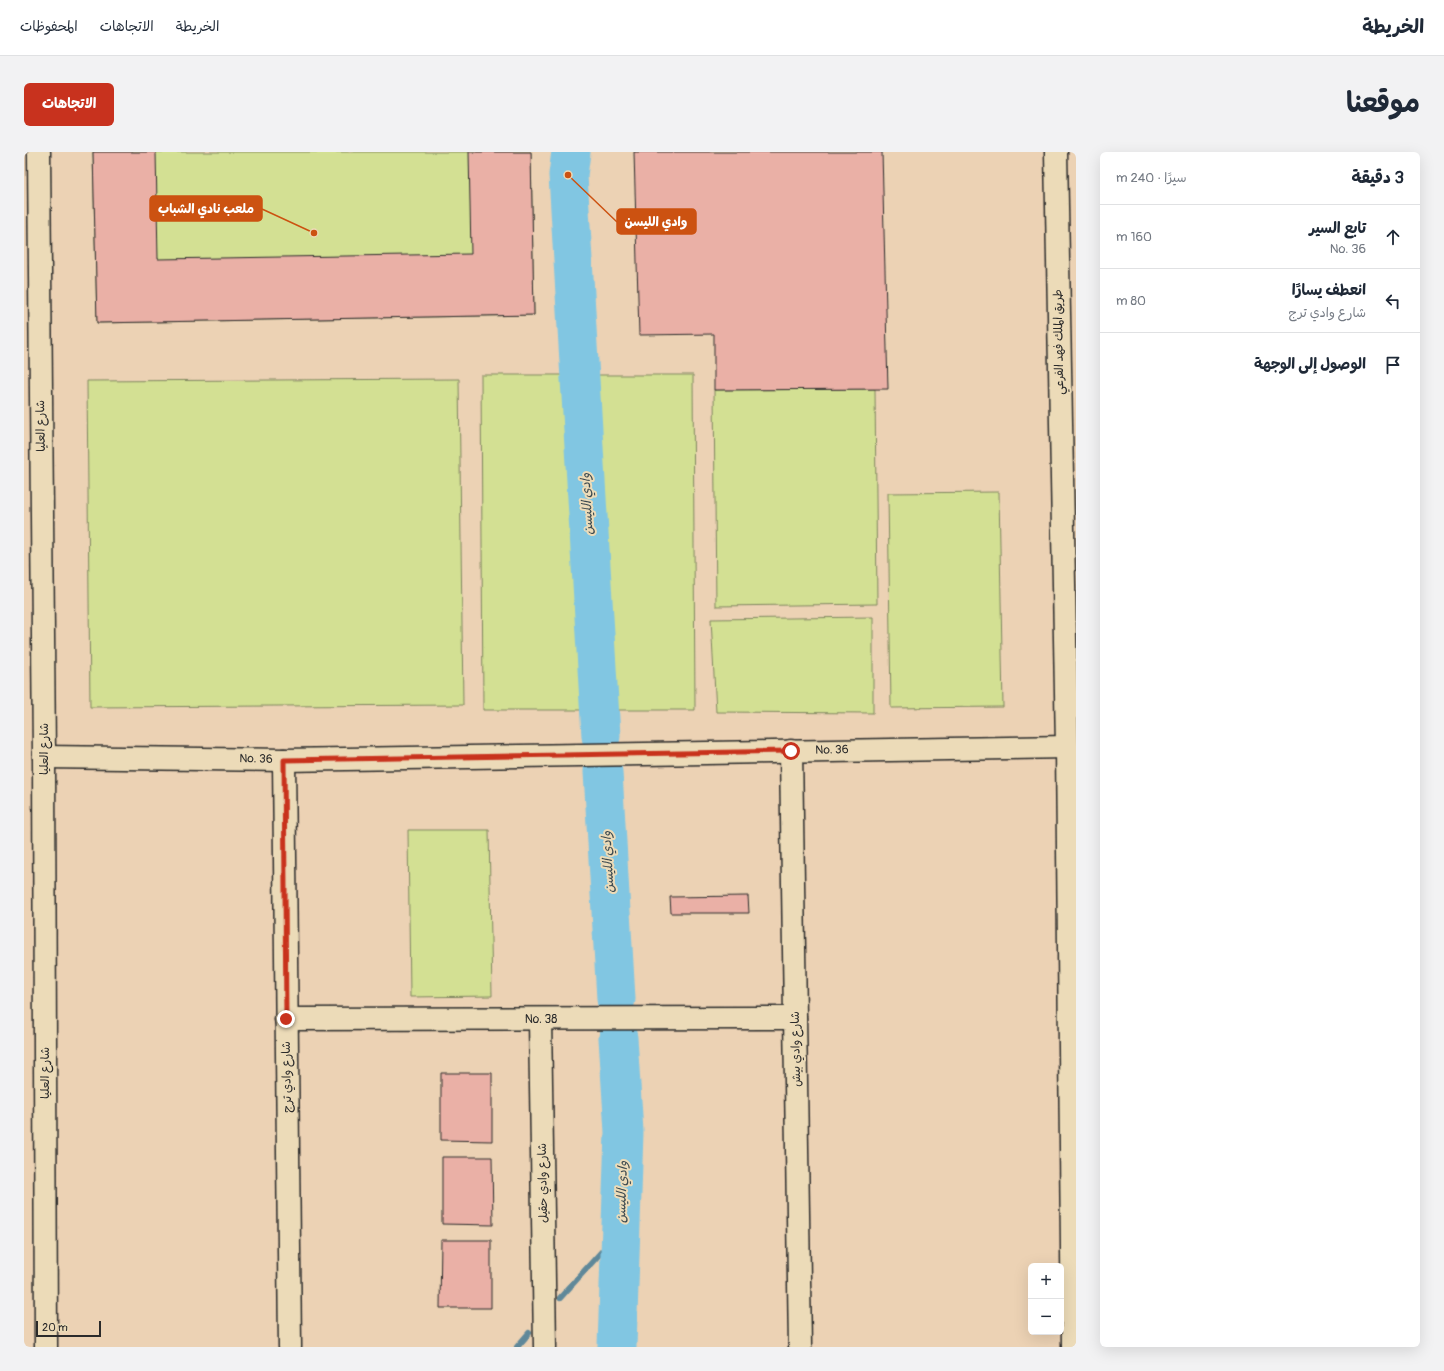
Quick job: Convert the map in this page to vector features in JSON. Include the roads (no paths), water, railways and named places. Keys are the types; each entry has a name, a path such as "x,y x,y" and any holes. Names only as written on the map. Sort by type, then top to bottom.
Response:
{"street":[{"name":"شارع العليا","path":"39,152 44,757 46,1347"},
{"name":"طريق الملك فهد الفرعي","path":"1056,152 1067,747 1073,1347"},
{"name":"No. 36","path":"44,757 284,760 1067,747"},
{"name":"شارع وادي بيش","path":"791,751 800,1347"},
{"name":"شارع وادي ترج","path":"284,760 290,1347"},
{"name":"No. 38","path":"286,1019 795,1018"},
{"name":"شارع وادي حقيل","path":"540,1019 545,1347"}],"waterway":[{"name":"وادي الليسن","path":"571,152 568,175 601,736"},
{"name":"وادي الليسن","path":"603,772 616,999"},
{"name":"وادي الليسن","path":"617,1347 624,1132 618,1038"},
{"path":"560,1298 621,1230"},
{"path":"517,1347 529,1333"}],"place":[{"name":"وادي الليسن","path":"568,175"},
{"name":"ملعب نادي الشباب","path":"314,233"}]}
